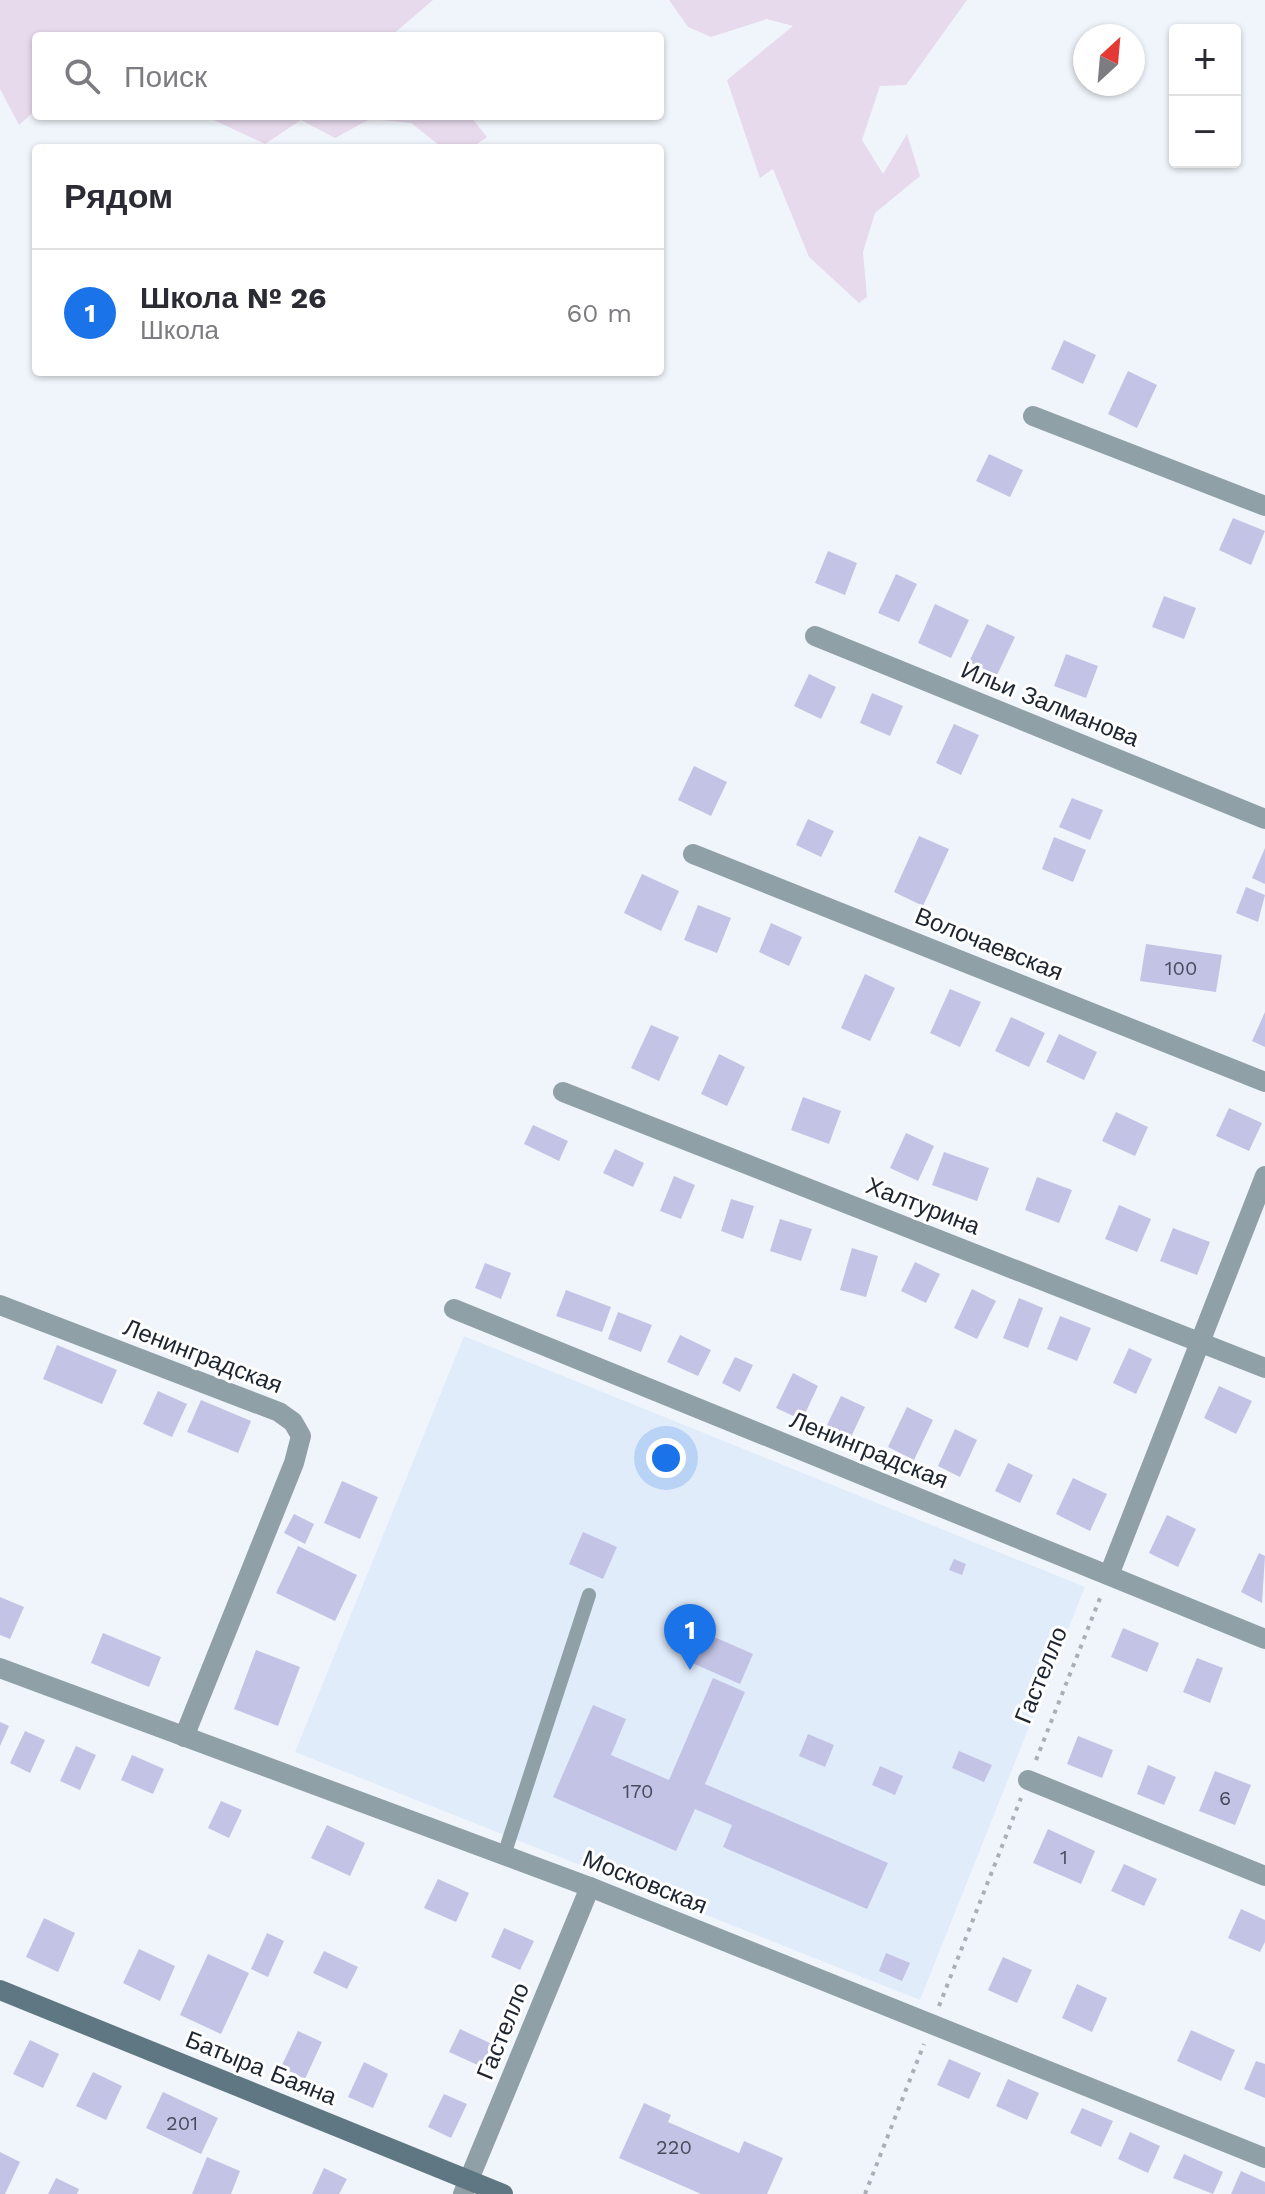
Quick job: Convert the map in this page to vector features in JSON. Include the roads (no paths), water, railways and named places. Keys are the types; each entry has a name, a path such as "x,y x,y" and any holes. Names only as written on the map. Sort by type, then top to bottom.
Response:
{"street":[{"path":"1033,416 1265,506"},
{"name":"Ильи Залманова","path":"815,636 1265,819"},
{"name":"Волочаевская","path":"693,854 1265,1082"},
{"name":"Халтурина","path":"563,1092 1265,1368"},
{"path":"1109,1575 1265,1176"},
{"name":"Ленинградская","path":"0,1305 279,1412 293,1422 301,1436 294,1463 184,1737"},
{"name":"Ленинградская","path":"454,1309 1265,1639"},
{"name":"Московская","path":"0,1668 590,1887 1265,2158"},
{"path":"1028,1780 1265,1876"},
{"name":"Гастелло","path":"466,2187 590,1887"},
{"name":"Батыра Баяна","path":"0,1990 466,2187 503,2194"}],"lane":[{"path":"504,1855 589,1595"}],"place":[{"name":"Школа № 26","path":"690,1670"}]}
